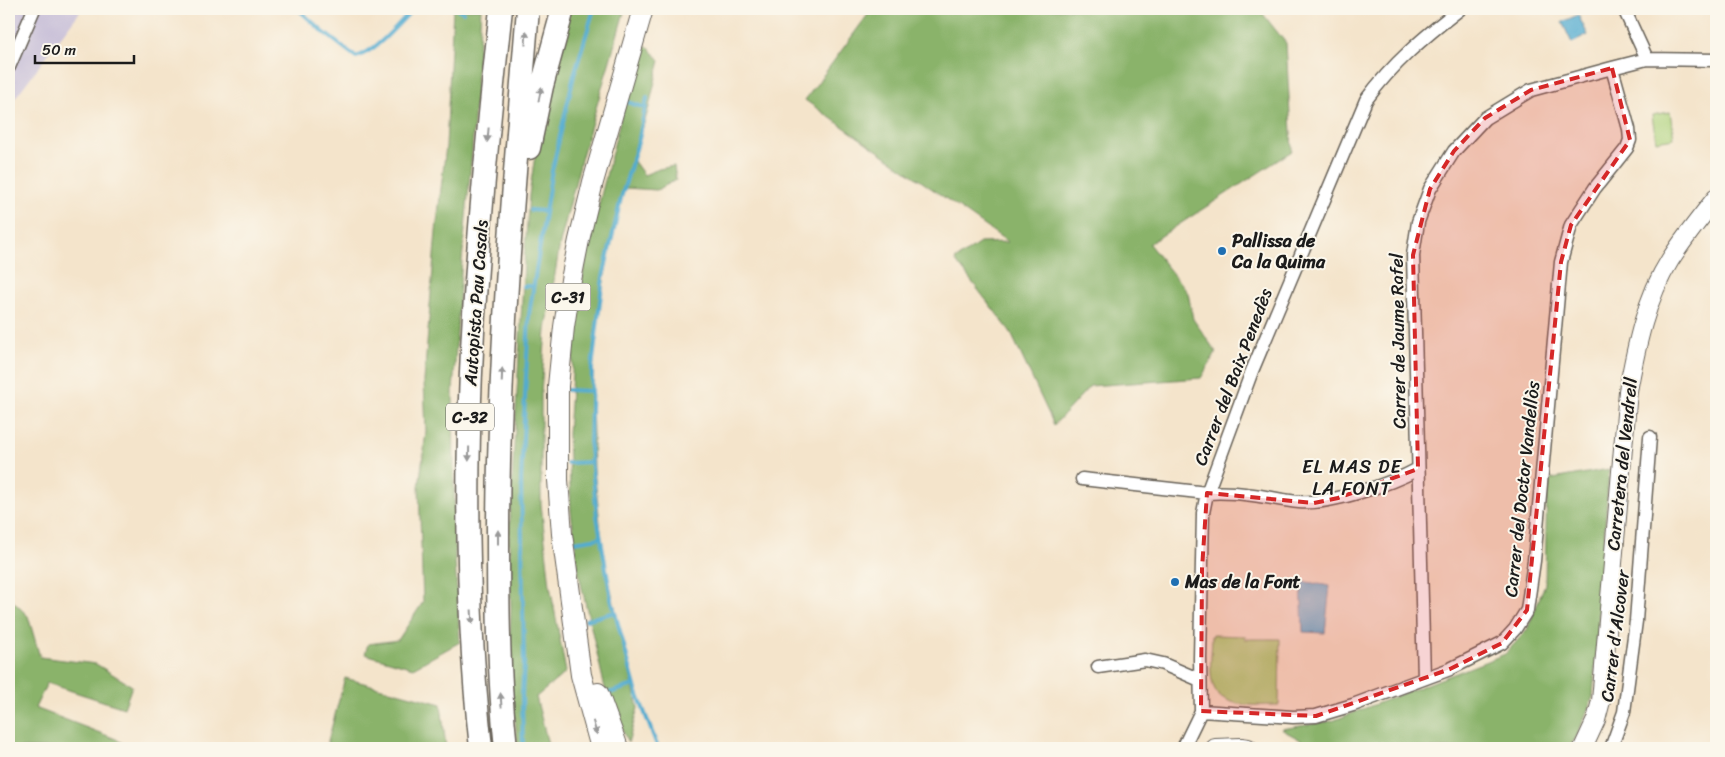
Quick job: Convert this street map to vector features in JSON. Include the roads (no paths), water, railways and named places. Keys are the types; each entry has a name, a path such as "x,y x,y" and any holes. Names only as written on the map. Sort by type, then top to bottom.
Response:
{"highway":[{"path":"491,9 492,86"},
{"name":"Autopista Pau Casals","path":"481,748 471,616 469,451 471,372 477,268 492,86 501,9"},
{"name":"Autopista Pau Casals","path":"506,748 501,698 498,572 502,360 528,9"},
{"path":"511,227 524,189 530,140 542,86 563,9"}],"main road":[{"name":"C-31","path":"601,748 581,674 562,534 558,480 558,386 571,280 589,198 643,9"},
{"name":"C-31","path":"571,594 600,700 618,748"}],"street":[{"path":"9,68 34,9"},
{"name":"Carrer del Baix Penedès","path":"1183,748 1201,712 1203,512 1207,493 1252,371 1366,100 1383,77 1413,47 1460,9"},
{"path":"1624,9 1647,59"},
{"name":"Carrer de Jaume Rafel","path":"1424,678 1412,255 1418,222 1430,189 1454,151 1485,118 1531,90 1647,59 1716,60"},
{"name":"Carrer del Doctor Vandellòs","path":"1201,712 1293,717 1316,716 1353,705 1450,669 1502,643 1515,629 1527,610 1534,561 1561,262 1571,226 1595,188 1627,148 1630,140 1612,68"},
{"name":"Carretera del Vendrell","path":"1583,748 1596,720 1601,701 1628,391 1636,348 1651,300 1669,261 1716,198"},
{"path":"1689,232 1716,214"},
{"name":"Carrer d'Alcover","path":"1611,748 1624,712 1636,621 1650,437"},
{"path":"1082,478 1207,493 1244,494 1314,503 1346,496 1405,477 1418,469"},
{"path":"1098,667 1145,660 1163,664 1200,680"},
{"path":"1215,748 1248,748"}],"water":[{"path":"1578,15 1588,35 1572,43 1562,22"},
{"path":"1301,581 1330,586 1325,633 1303,632"}],"waterway":[{"path":"298,9 322,31 356,57 372,49 413,9"},
{"path":"457,9 463,12"},
{"path":"523,748 522,696 524,662 521,480 529,315 551,175 574,75 594,9"},
{"path":"647,98 639,139 621,198 603,277 592,368 590,448 597,516 611,598 636,690 658,748"},
{"path":"627,102 646,108"},
{"path":"530,210 544,211"},
{"path":"523,286 533,286"},
{"path":"567,390 592,391"},
{"path":"567,463 592,462"},
{"path":"573,542 600,538"},
{"path":"586,620 615,612"},
{"path":"606,694 634,685"}],"place":[{"name":"Pallissa de Ca la Quima","path":"1222,251"},
{"name":"Mas de la Font","path":"1175,582"}],"district":[{"name":"EL MAS DE LA FONT","path":"1352,477"}]}
